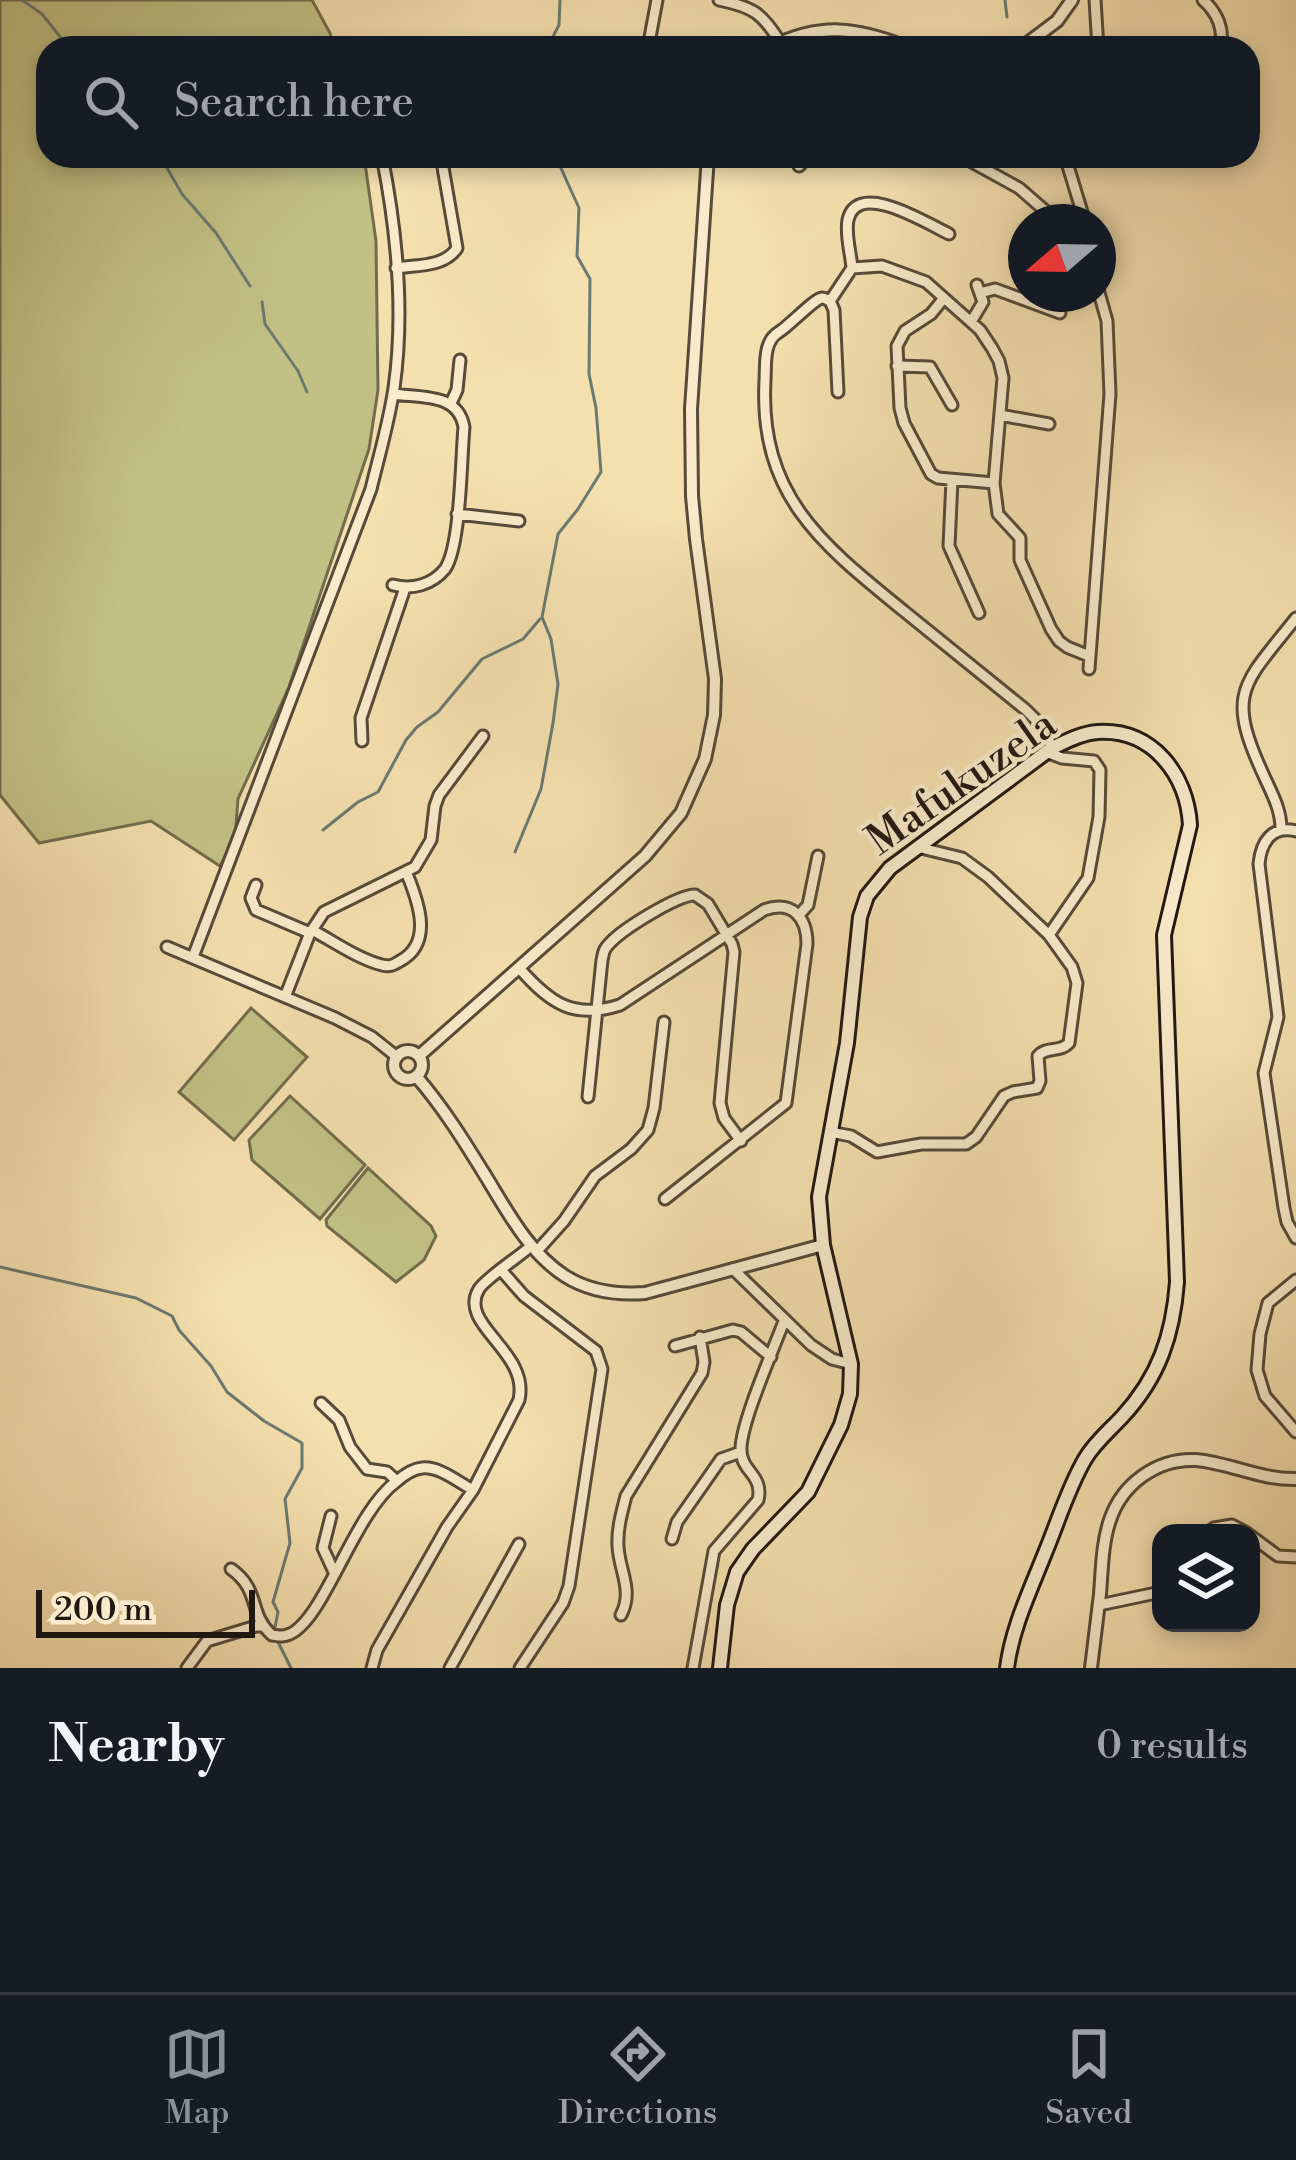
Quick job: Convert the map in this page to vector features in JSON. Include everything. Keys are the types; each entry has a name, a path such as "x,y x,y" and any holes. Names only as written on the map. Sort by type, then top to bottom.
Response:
{"main road":[{"name":"Mafukuzela","path":"720,1668 727,1605 737,1572 808,1492 841,1425 850,1394 851,1364 823,1244 819,1197 847,1043 860,916 867,896 878,880 917,847 1049,750 1097,732 1133,737 1152,748 1168,762 1186,793 1190,825 1164,935 1177,1282 1174,1318 1161,1361 1143,1392 1094,1447 1078,1473 1015,1630 1007,1668"}],"street":[{"path":"650,36 657,0"},
{"path":"719,0 758,12 770,36"},
{"path":"1037,36 1057,21 1072,0"},
{"path":"1095,0 1097,36"},
{"path":"1203,0 1216,17 1222,36"},
{"path":"795,36 846,29 880,36"},
{"path":"193,957 371,489 393,394 399,322 393,209 384,168"},
{"path":"396,268 445,260 457,248 443,168"},
{"path":"418,1056 645,856 681,812 710,738 716,679 694,518 691,409 707,168"},
{"path":"983,168 1037,204"},
{"path":"1069,168 1080,204"},
{"path":"830,301 852,268 847,221 856,207 884,203 949,234"},
{"path":"852,268 882,266 926,282 980,330 999,361 1003,379 994,483 998,514 1019,538 1021,560 1051,629 1059,641 1089,663 1109,394 1104,312"},
{"path":"971,322 982,308 979,289 1060,313"},
{"path":"944,298 899,339 897,366 904,423 931,474 994,483"},
{"path":"838,392 834,310 830,301 817,299 770,339 764,404 779,474 799,514 836,555 1026,710 1044,728 1049,750 1057,757 1094,760 1100,770 1099,817 1088,878 1049,935"},
{"path":"451,403 458,390 460,360"},
{"path":"897,366 930,367 952,405"},
{"path":"362,741 361,718 399,587 426,583 444,570 452,552 457,514 464,421 451,403 393,394"},
{"path":"1000,415 1048,424"},
{"path":"952,480 949,546 979,613"},
{"path":"457,514 518,521"},
{"path":"965,582 977,576"},
{"path":"1296,618 1252,673 1241,712 1251,749 1290,830 1265,842 1259,864 1278,1017 1264,1073 1284,1208 1296,1238"},
{"path":"285,997 321,916 415,868 431,840 439,795 484,736"},
{"path":"830,1132 851,1136 877,1152 921,1144 966,1144 1004,1096 1037,1088 1040,1053 1069,1042 1076,992 1072,967 1049,935 962,858 917,847"},
{"path":"799,915 808,905 818,856"},
{"path":"256,885 251,898 256,910 381,964 396,964 419,941 419,907 406,874"},
{"path":"589,1097 606,947 689,894 704,899 732,944 720,1103 724,1118 741,1141"},
{"path":"519,968 563,1006 596,1012 620,1005 770,908 784,907 799,915 807,944 789,1096 779,1111 665,1199"},
{"path":"167,947 372,1037 397,1057"},
{"path":"372,1668 377,1650 429,1558 473,1490 521,1392 516,1365 487,1332 477,1310 480,1287 564,1221 596,1177 643,1139 654,1108 664,1022"},
{"path":"405,1052 418,1056 422,1069 416,1076 398,1075 394,1068 397,1057 405,1052"},
{"path":"416,1076 534,1248 562,1274 590,1288 645,1293 823,1244"},
{"path":"502,1270 524,1296 596,1351 602,1369 568,1586 563,1603 520,1668"},
{"path":"733,1270 821,1353 851,1364"},
{"path":"1296,1280 1268,1304 1257,1370 1265,1396 1296,1432"},
{"path":"693,1668 714,1551 758,1500 759,1483 745,1465 742,1438 784,1321"},
{"path":"675,1346 733,1330 770,1357"},
{"path":"621,1615 628,1595 618,1555 626,1496 702,1373 700,1337"},
{"path":"321,1403 340,1423 350,1447 368,1469 387,1472 397,1481"},
{"path":"672,1539 676,1522 722,1459 741,1452"},
{"path":"1091,1668 1110,1518 1126,1491 1147,1473 1191,1460 1270,1478 1296,1479"},
{"path":"187,1668 207,1641 256,1626 277,1636 299,1627 370,1508 384,1490 415,1469 431,1468 473,1490"},
{"path":"331,1516 323,1548 334,1572"},
{"path":"1260,1543 1278,1556 1296,1557"},
{"path":"450,1668 519,1544"},
{"path":"230,1569 249,1586 262,1626"},
{"path":"1099,1605 1152,1594"}],"shaded area":[{"path":"0,0 312,0 331,36 36,36 36,168 366,168 376,241 378,390 369,449 289,687 238,799 235,839 220,866 151,821 39,843 0,795"},
{"path":"251,1008 307,1057 234,1140 179,1092"},
{"path":"290,1096 365,1165 320,1219 252,1160 249,1140"},
{"path":"368,1168 436,1236 424,1260 396,1282 327,1226 326,1220"}],"waterway":[{"path":"22,0 42,14 59,36"},
{"path":"553,36 559,25 560,0"},
{"path":"1005,0 1007,17"},
{"path":"167,168 250,286"},
{"path":"515,852 541,789 553,723 558,684 551,639 542,617 558,534 601,472 589,374 590,279 577,256 579,208 561,168"},
{"path":"262,302 265,324 307,392"},
{"path":"323,830 378,792 406,740 438,712 482,659 523,639 540,619"},
{"path":"0,1267 136,1298 172,1316 227,1392 302,1443 302,1468 285,1499 290,1543 273,1602 278,1612 274,1632"},
{"path":"277,1640 291,1668"}]}
